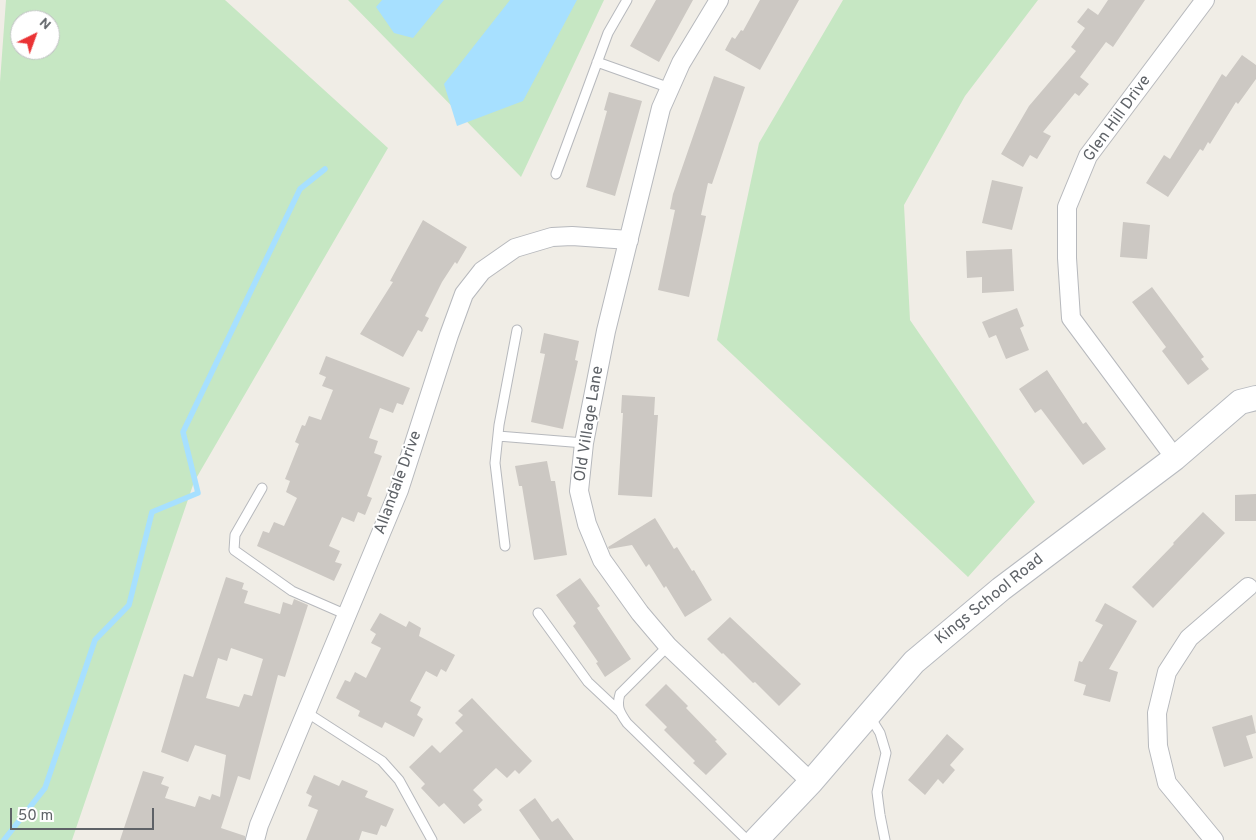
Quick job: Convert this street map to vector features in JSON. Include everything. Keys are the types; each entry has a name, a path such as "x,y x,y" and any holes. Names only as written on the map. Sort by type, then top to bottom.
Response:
{"street":[{"name":"Old Village Lane","path":"719,0 681,63 662,108 606,331 584,443 580,491 587,524 602,560 640,613 668,646 811,782"},
{"name":"Glen Hill Drive","path":"1175,458 1071,318 1067,258 1067,207 1088,156 1205,0"},
{"name":"Allandale Drive","path":"255,840 259,825 399,490 464,294 482,271 515,248 552,237 572,236 629,240"},
{"name":"Kings School Road","path":"756,840 811,782 914,662 1001,589 1175,458 1240,402 1256,398"},
{"path":"1214,840 1167,783 1158,746 1158,713 1167,672 1189,638 1248,587"}],"lane":[{"path":"556,174 608,33 626,0"},
{"path":"598,62 670,88"},
{"path":"505,546 495,463 516,330"},
{"path":"498,436 584,443"},
{"path":"262,488 235,535 234,550 292,590 347,615"},
{"path":"538,613 588,682 746,840"},
{"path":"620,712 618,702 620,694 668,646"},
{"path":"306,712 382,761 398,780 432,840"},
{"path":"869,715 880,733 886,753 877,792 886,840"}],"green space":[{"path":"6,0 225,0 388,148 194,482 72,840 0,840 0,82"},
{"path":"348,0 604,0 521,177"},
{"path":"843,0 1038,0 965,96 904,205 910,320 1035,502 968,577 717,340 759,143"}],"water":[{"path":"382,0 444,0 413,38 394,33 376,7"},
{"path":"510,0 577,0 523,101 457,126 444,84"}],"building":[{"path":"656,0 693,0 659,62 630,46"},
{"path":"760,0 799,0 760,70 725,50 732,37 735,39 741,30 743,31"},
{"path":"1108,0 1145,0 1113,47 1106,42 1080,77 1089,84 1079,96 1075,93 1043,132 1051,136 1037,159 1030,155 1023,167 1001,154 1029,106 1076,51 1071,47 1085,28 1077,22 1088,8 1098,15"},
{"path":"1242,55 1256,65 1256,79 1238,104 1236,102 1210,144 1208,142 1203,151 1200,149 1168,197 1146,183 1164,155 1170,159 1222,74 1226,77"},
{"path":"714,76 745,87 712,184 708,183 701,215 706,216 689,297 658,290 675,210 670,209 673,194"},
{"path":"609,92 642,101 615,196 586,187 607,111 604,110"},
{"path":"992,180 1023,187 1012,230 982,223"},
{"path":"423,220 467,247 457,264 455,262 442,282 425,316 429,318 422,332 418,330 403,357 360,334 393,282 390,281"},
{"path":"1123,222 1150,225 1147,259 1120,257"},
{"path":"1012,249 1014,291 982,293 982,277 967,278 966,251"},
{"path":"1152,287 1204,357 1201,359 1209,369 1188,385 1162,351 1166,347 1132,302"},
{"path":"1017,308 1024,326 1020,328 1029,350 1006,359 996,335 989,338 982,322"},
{"path":"544,333 579,341 575,360 578,361 563,429 531,422 545,354 540,353"},
{"path":"326,356 410,388 403,405 397,403 393,413 380,408 369,438 378,441 374,453 382,456 367,496 372,498 365,515 358,512 354,522 342,517 329,546 340,551 335,562 342,564 334,581 257,546 263,531 269,533 274,522 284,526 297,498 286,492 290,481 285,479 299,444 295,442 302,425 305,426 309,416 321,420 333,390 322,386 326,377 319,374"},
{"path":"1047,370 1083,424 1086,422 1106,449 1083,465 1041,409 1035,413 1019,389"},
{"path":"622,395 655,397 654,415 658,415 652,497 618,495 623,413 621,413"},
{"path":"547,461 551,481 555,481 567,555 534,560 522,486 519,486 515,466"},
{"path":"1256,494 1256,521 1235,521 1235,495"},
{"path":"1203,512 1225,533 1153,608 1132,587"},
{"path":"655,518 674,549 677,547 692,571 694,570 712,600 685,617 666,586 664,588 649,564 646,567 632,545 609,549 608,547"},
{"path":"226,577 244,583 242,589 248,591 244,603 280,614 283,602 292,605 294,599 308,605 285,677 278,675 250,780 238,776 221,828 245,836 245,840 120,840 143,771 164,777 161,784 169,787 165,798 195,807 199,796 210,800 212,794 220,797 226,755 195,745 188,762 161,752 184,674 193,677","holes":["231,648 263,659 252,696 244,694 239,707 206,698 218,658 227,661"]},
{"path":"580,578 600,606 597,608 631,659 605,677 596,663 598,662 573,626 576,623 556,595"},
{"path":"1105,603 1137,621 1109,669 1118,672 1110,702 1083,695 1086,685 1074,681 1079,661 1082,662 1103,625 1095,621"},
{"path":"380,613 406,627 409,621 421,628 419,636 455,655 446,672 441,669 437,677 426,671 410,701 421,707 417,715 423,719 414,737 385,722 382,728 358,716 360,711 336,698 345,680 350,682 355,672 366,678 381,648 371,643 376,634 370,630"},
{"path":"730,617 801,684 779,706 707,639"},
{"path":"666,684 688,706 686,708 717,740 715,741 727,754 706,775 693,763 695,761 664,730 667,727 645,705"},
{"path":"472,698 532,761 519,774 515,770 507,778 496,768 473,790 483,800 478,805 482,810 464,824 444,803 439,807 421,788 425,784 409,767 432,745 440,753 463,731 455,723 463,715 458,711"},
{"path":"1252,715 1256,733 1246,736 1253,758 1224,767 1212,727"},
{"path":"947,734 964,749 950,765 955,770 943,784 938,779 925,795 908,780"},
{"path":"314,775 339,786 342,780 368,791 365,797 394,809 386,827 381,825 377,835 362,831 359,840 306,840 318,810 308,806 312,796 306,793"},
{"path":"535,798 552,822 558,818 574,840 540,840 519,810"}],"waterway":[{"path":"4,840 45,788 95,640 129,605 152,512 198,493 183,432 300,189 325,169"}]}
